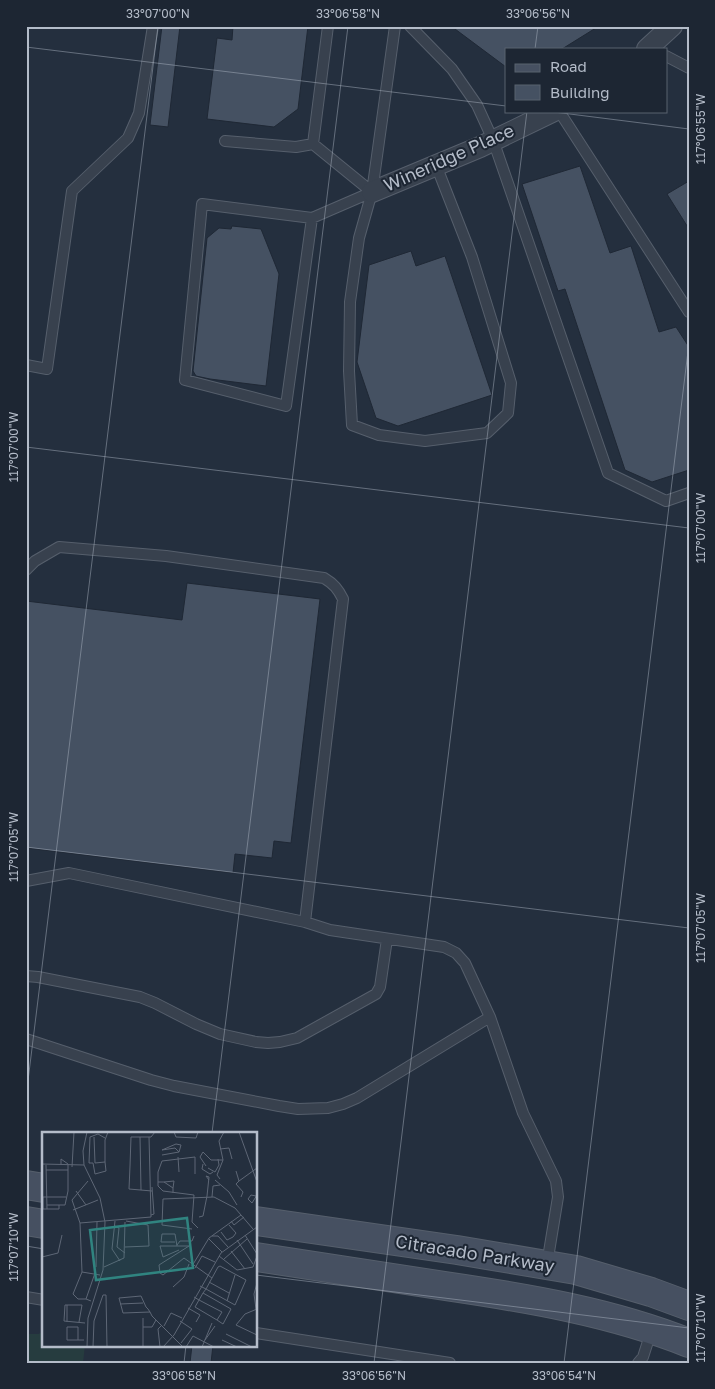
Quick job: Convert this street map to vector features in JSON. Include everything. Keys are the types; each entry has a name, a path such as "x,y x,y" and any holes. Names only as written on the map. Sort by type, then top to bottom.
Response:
{"main road":[{"path":"26,1185 42,1188"},
{"path":"26,1221 42,1224"},
{"name":"Citracado Parkway","path":"258,1221 547,1265 586,1273 651,1292 689,1306"},
{"name":"Citracado Parkway","path":"258,1257 568,1306 652,1330 689,1343"}],"street":[{"path":"656,48 672,26"},
{"name":"Wineridge Place","path":"372,192 493,140 552,112"}],"lane":[{"path":"26,365 47,369 72,191 128,138 139,113 153,26"},
{"path":"313,144 328,26"},
{"path":"395,26 372,192 359,238 350,302 349,371 352,425 379,435 425,441 487,433 508,413 510,383 472,257 436,165"},
{"path":"410,26 452,69 477,105 493,140 608,473 666,501 689,493"},
{"path":"668,57 689,68"},
{"path":"560,112 689,312"},
{"path":"225,141 296,147 313,144 372,192"},
{"path":"312,218 286,406 185,380 202,204 312,218 372,192"},
{"path":"26,570 35,561 59,547 166,556 324,578 339,590 343,599 305,922"},
{"path":"26,881 69,873 305,922 330,930 444,947 456,953 465,963 490,1017 523,1113 556,1181 558,1197 547,1265"},
{"path":"26,976 140,997 220,1034 256,1042 280,1042 297,1038 376,994 380,987 386,939"},
{"path":"26,1039 174,1086 279,1106 312,1109 328,1108 357,1098 490,1017"},
{"path":"26,1297 42,1300"},
{"path":"638,1363 643,1357 652,1330"},
{"path":"258,1333 450,1363"}],"green space":[{"path":"42,1333 42,1346 85,1346 83,1363 26,1363 26,1334"}],"building":[{"path":"162,26 180,26 168,127 150,125"},
{"path":"233,26 308,26 298,109 274,127 207,119 217,38 232,40"},
{"path":"451,26 599,26 564,48 505,48 505,66"},
{"path":"580,166 610,253 631,246 659,332 676,327 689,347 689,470 652,482 625,470 565,289 558,291 522,184"},
{"path":"689,181 689,229 667,194"},
{"path":"232,226 261,229 279,274 266,386 210,379 196,376 193,371 207,238 219,228 231,229"},
{"path":"411,251 416,266 445,256 492,395 398,426 376,418 357,362 369,265"},
{"path":"187,583 320,599 291,843 274,841 272,858 235,854 233,873 27,848 26,601 182,620"},
{"path":"192,1346 213,1346 211,1363 190,1363"}]}
